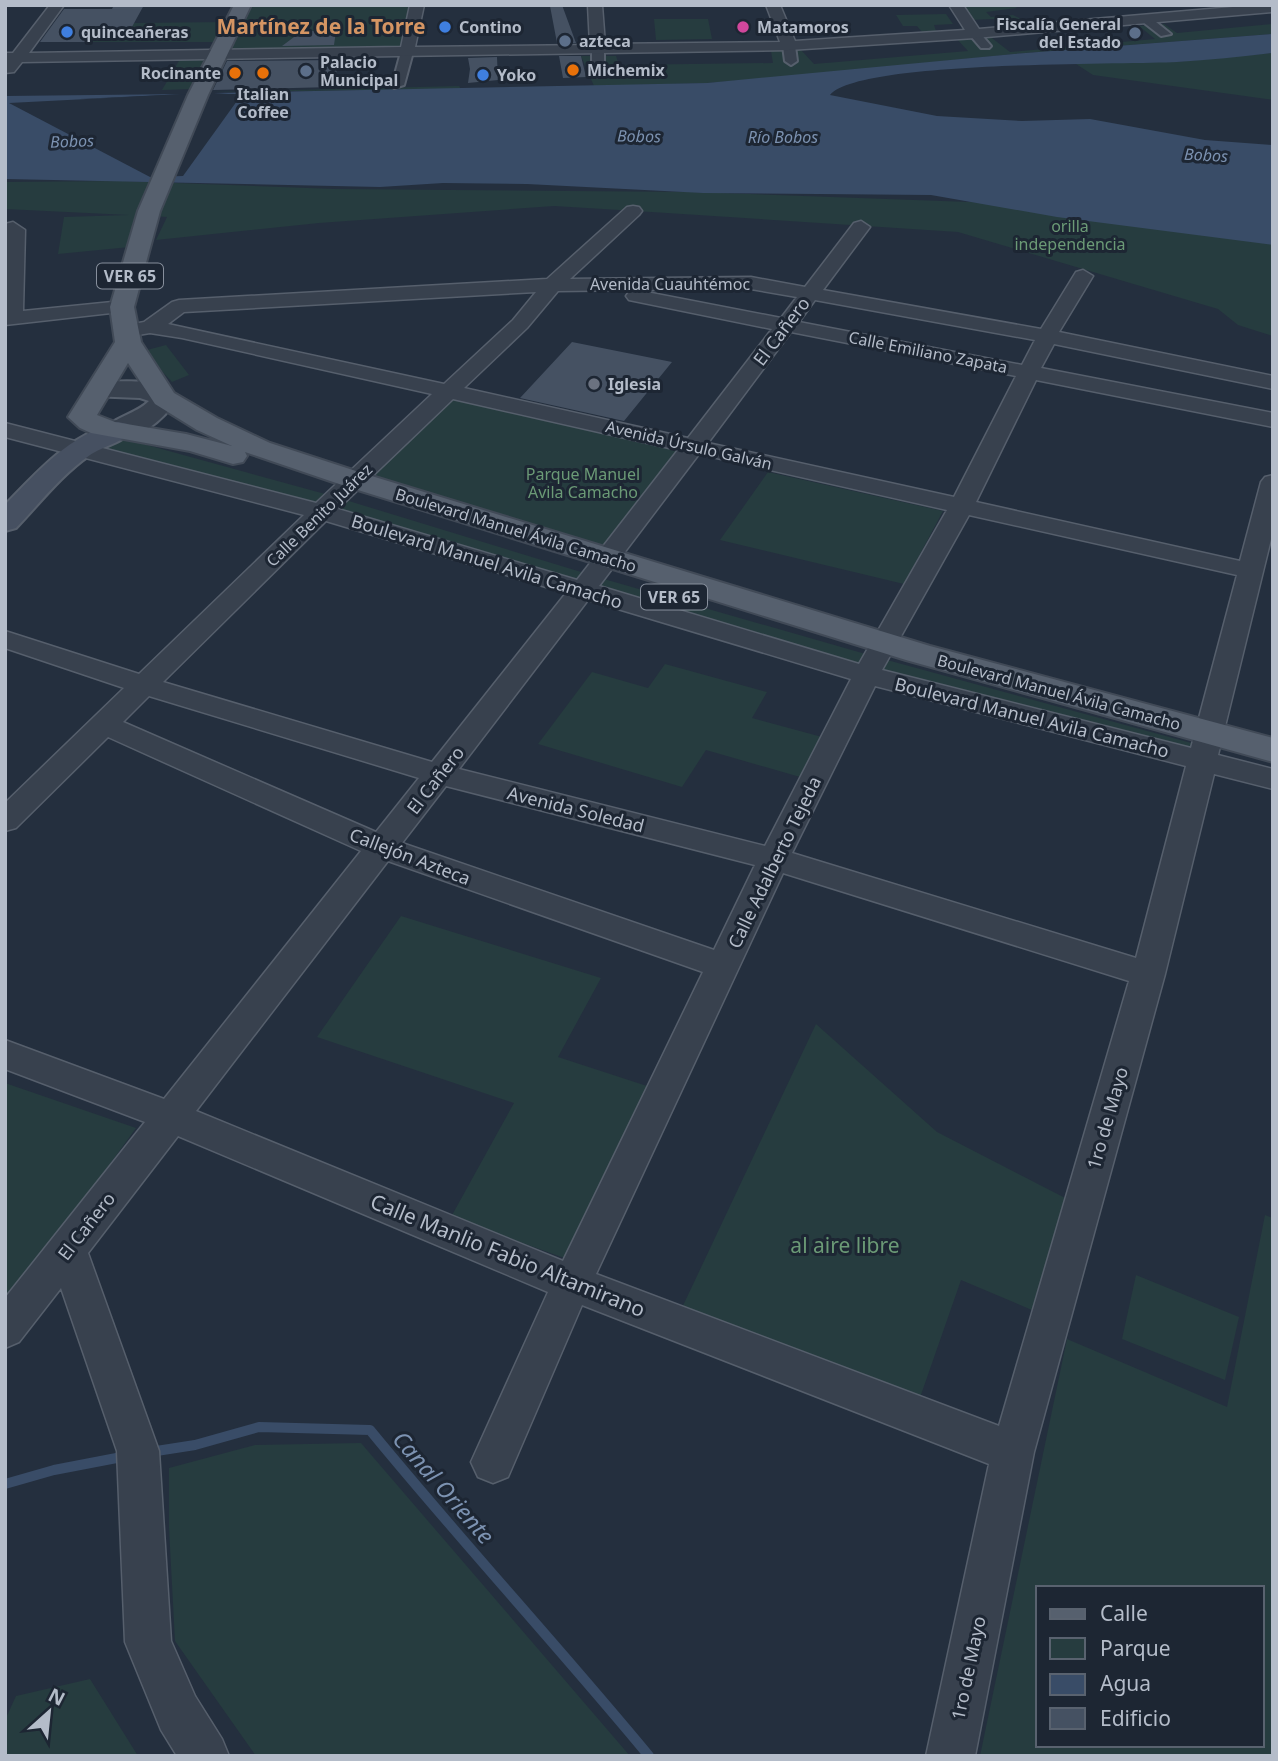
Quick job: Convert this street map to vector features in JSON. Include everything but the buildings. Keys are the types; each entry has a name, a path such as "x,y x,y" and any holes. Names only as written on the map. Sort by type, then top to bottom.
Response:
{"main road":[{"name":"VER 65","path":"218,55 243,5"},
{"name":"Boulevard Manuel Ávila Camacho","path":"218,55 198,95 149,211 121,307 164,398 207,425 260,449 340,495"},
{"path":"69,453 82,416 135,333"},
{"name":"Boulevard Manuel Ávila Camacho","path":"82,416 95,426 189,442 340,495 875,658 1273,764"},
{"path":"5,522 69,453 118,430"},
{"name":"Boulevard Manuel Ávila Camacho","path":"1206,747 1273,750"}],"street":[{"path":"5,76 11,58 57,5"},
{"path":"398,85 417,5"},
{"path":"595,5 598,74"},
{"path":"773,5 790,53"},
{"path":"956,5 985,46"},
{"path":"1133,5 1165,34"},
{"path":"11,58 598,50 790,53 1273,8"},
{"name":"Calle Benito Juárez","path":"5,821 520,324 552,285 633,211"},
{"name":"El Cañero","path":"5,1329 596,574 860,227"},
{"path":"9,229 16,230 9,318 121,307"},
{"name":"Calle Adalberto Tejeda","path":"493,1462 572,1283 774,859 875,658 962,506 1047,335 1083,276"},
{"name":"Avenida Cuauhtémoc","path":"135,333 179,306 552,285 751,283 1047,335 1273,383"},
{"name":"Calle Emiliano Zapata","path":"583,284 785,326 1273,420"},
{"name":"Avenida Úrsulo Galván","path":"135,333 448,392 1251,571"},
{"path":"99,390 143,390 164,398 160,407 150,416 118,430"},
{"path":"5,430 69,453 340,495"},
{"name":"1ro de Mayo","path":"950,1756 1013,1452 1148,974 1273,482"},
{"name":"Avenida Soledad","path":"5,639 145,686 439,774 774,859 1148,974"},
{"name":"Callejón Azteca","path":"106,725 383,848 723,966"},
{"path":"1206,747 1273,779"},
{"name":"Calle Manlio Fabio Altamirano","path":"5,1054 171,1117 572,1283 1013,1452"},
{"path":"67,1250 140,1472 148,1643 178,1713 205,1756"}],"green space":[{"path":"246,5 414,5 406,52 226,55"},
{"path":"956,5 1013,5 1017,8 986,12 991,17 1013,15 1021,19 1008,21 1009,25 1002,25 994,19 967,20"},
{"path":"946,14 953,24 934,25 936,31 922,32 917,26 903,26 896,15"},
{"path":"654,19 708,19 712,39 656,40"},
{"path":"227,22 218,42 88,42 92,36 134,23"},
{"path":"1164,24 1177,33 1273,24 1273,34 1014,54 707,83 594,86 581,56 616,56 619,65 773,63 771,51 801,50 814,64 968,51 955,37 988,35 1010,52 1155,39 1139,26"},
{"path":"1273,53 1273,100 1093,75 1073,62 1175,62"},
{"path":"180,59 206,59 192,89 162,90"},
{"path":"459,86 461,89 209,92"},
{"name":"orilla independencia","path":"122,181 335,189 692,192 1081,206 1273,234 1273,336 1238,325 1218,309 958,232 554,206 319,223 156,240 167,217 141,215 130,247 58,254 64,217 129,215 5,209 5,182"},
{"path":"166,345 189,375 172,382 143,351"},
{"name":"Parque Manuel Avila Camacho","path":"445,397 692,447 609,551 363,478"},
{"path":"118,437 336,497 321,511 96,448"},
{"path":"768,472 943,511 904,584 720,540"},
{"path":"339,498 591,575 581,587 324,512"},
{"path":"597,577 1206,747 1203,761 586,590"},
{"path":"665,664 767,692 752,718 822,737 800,777 706,750 682,787 538,744 592,672 648,688"},
{"path":"401,916 601,978 558,1057 650,1087 567,1259 451,1217 514,1103 317,1037"},
{"name":"al aire libre","path":"816,1024 937,1132 1073,1202 1039,1313 961,1280 916,1409 680,1312"},
{"path":"5,1083 136,1128 5,1309"},
{"path":"1265,1215 1273,1218 1273,1756 980,1756 1067,1339 1227,1407"},
{"path":"1136,1275 1239,1317 1225,1380 1122,1339"},
{"path":"361,1443 630,1756 256,1756 175,1641 169,1468 255,1445"},
{"path":"90,1679 138,1756 5,1756 5,1720 16,1696"}],"water":[{"name":"Río Bobos","path":"1273,34 1273,53 1177,62 938,70 851,84 830,95 937,116 1022,121 1090,119 1205,140 1273,145 1273,245 1057,217 931,195 703,193 527,184 443,183 380,187 5,179 5,96 185,94 80,99 228,94 214,93 707,83 1014,54"}],"pier":[{"path":"185,94 242,94 183,176 150,177 9,103"}],"waterway":[{"name":"Canal Oriente","path":"150,1452 195,1445 259,1427 370,1430 649,1756"},
{"name":"Canal Oriente","path":"5,1484 54,1470 127,1456"}],"place":[{"name":"Contino","path":"445,27"},
{"name":"Matamoros","path":"743,27"},
{"name":"quinceañeras","path":"67,32"},
{"name":"Fiscalía General del Estado","path":"1135,33"},
{"name":"azteca","path":"565,41"},
{"name":"Michemix","path":"573,70"},
{"name":"Palacio Municipal","path":"306,71"},
{"name":"Rocinante","path":"235,73"},
{"name":"Italian Coffee","path":"263,73"},
{"name":"Yoko","path":"483,75"},
{"name":"Iglesia","path":"594,384"}],"district":[{"name":"Martínez de la Torre","path":"321,26"}],"water label":[{"name":"Bobos","path":"639,136"},
{"name":"Bobos","path":"72,141"},
{"name":"Bobos","path":"1206,155"}]}
